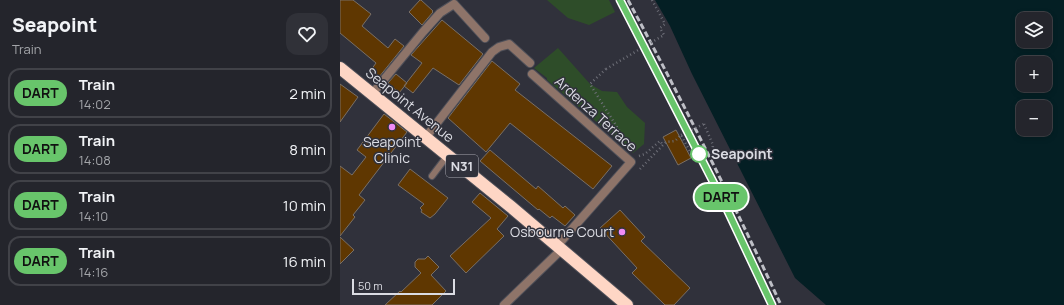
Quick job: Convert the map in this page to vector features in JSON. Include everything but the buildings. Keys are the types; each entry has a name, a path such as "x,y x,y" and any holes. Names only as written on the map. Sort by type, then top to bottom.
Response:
{"highway":[{"name":"Seapoint Avenue","path":"340,68 510,206 627,305"}],"street":[{"path":"372,94 440,13 454,4 485,38"},
{"path":"426,137 492,52 499,47 509,44 530,63"},
{"name":"Ardenza Terrace","path":"504,305 559,248 634,159 532,74"}],"lane":[{"path":"432,176 448,155"}],"path":[{"path":"652,0 665,24 660,28 664,35 606,69 590,84 631,149 634,159 645,154 660,141 663,145"},
{"path":"697,155 693,157 681,135 704,124 714,145 712,155"}],"green space":[{"path":"547,0 609,0 615,12 589,25 568,18"},
{"path":"558,48 590,84 602,91 617,92 627,107 645,123 644,144 633,153 534,68"}],"shaded area":[{"path":"655,0 1064,0 1064,305 826,305 795,278 692,74 670,26"}],"railway":[{"path":"620,0 724,203 772,305"},
{"path":"628,0 707,151 781,305"}],"train":[{"name":"DART","path":"620,0 698,150 772,305"}],"place":[{"name":"Seapoint Clinic","path":"392,127"},
{"name":"Seapoint","path":"699,154"},
{"name":"Osbourne Court","path":"622,232"}]}
